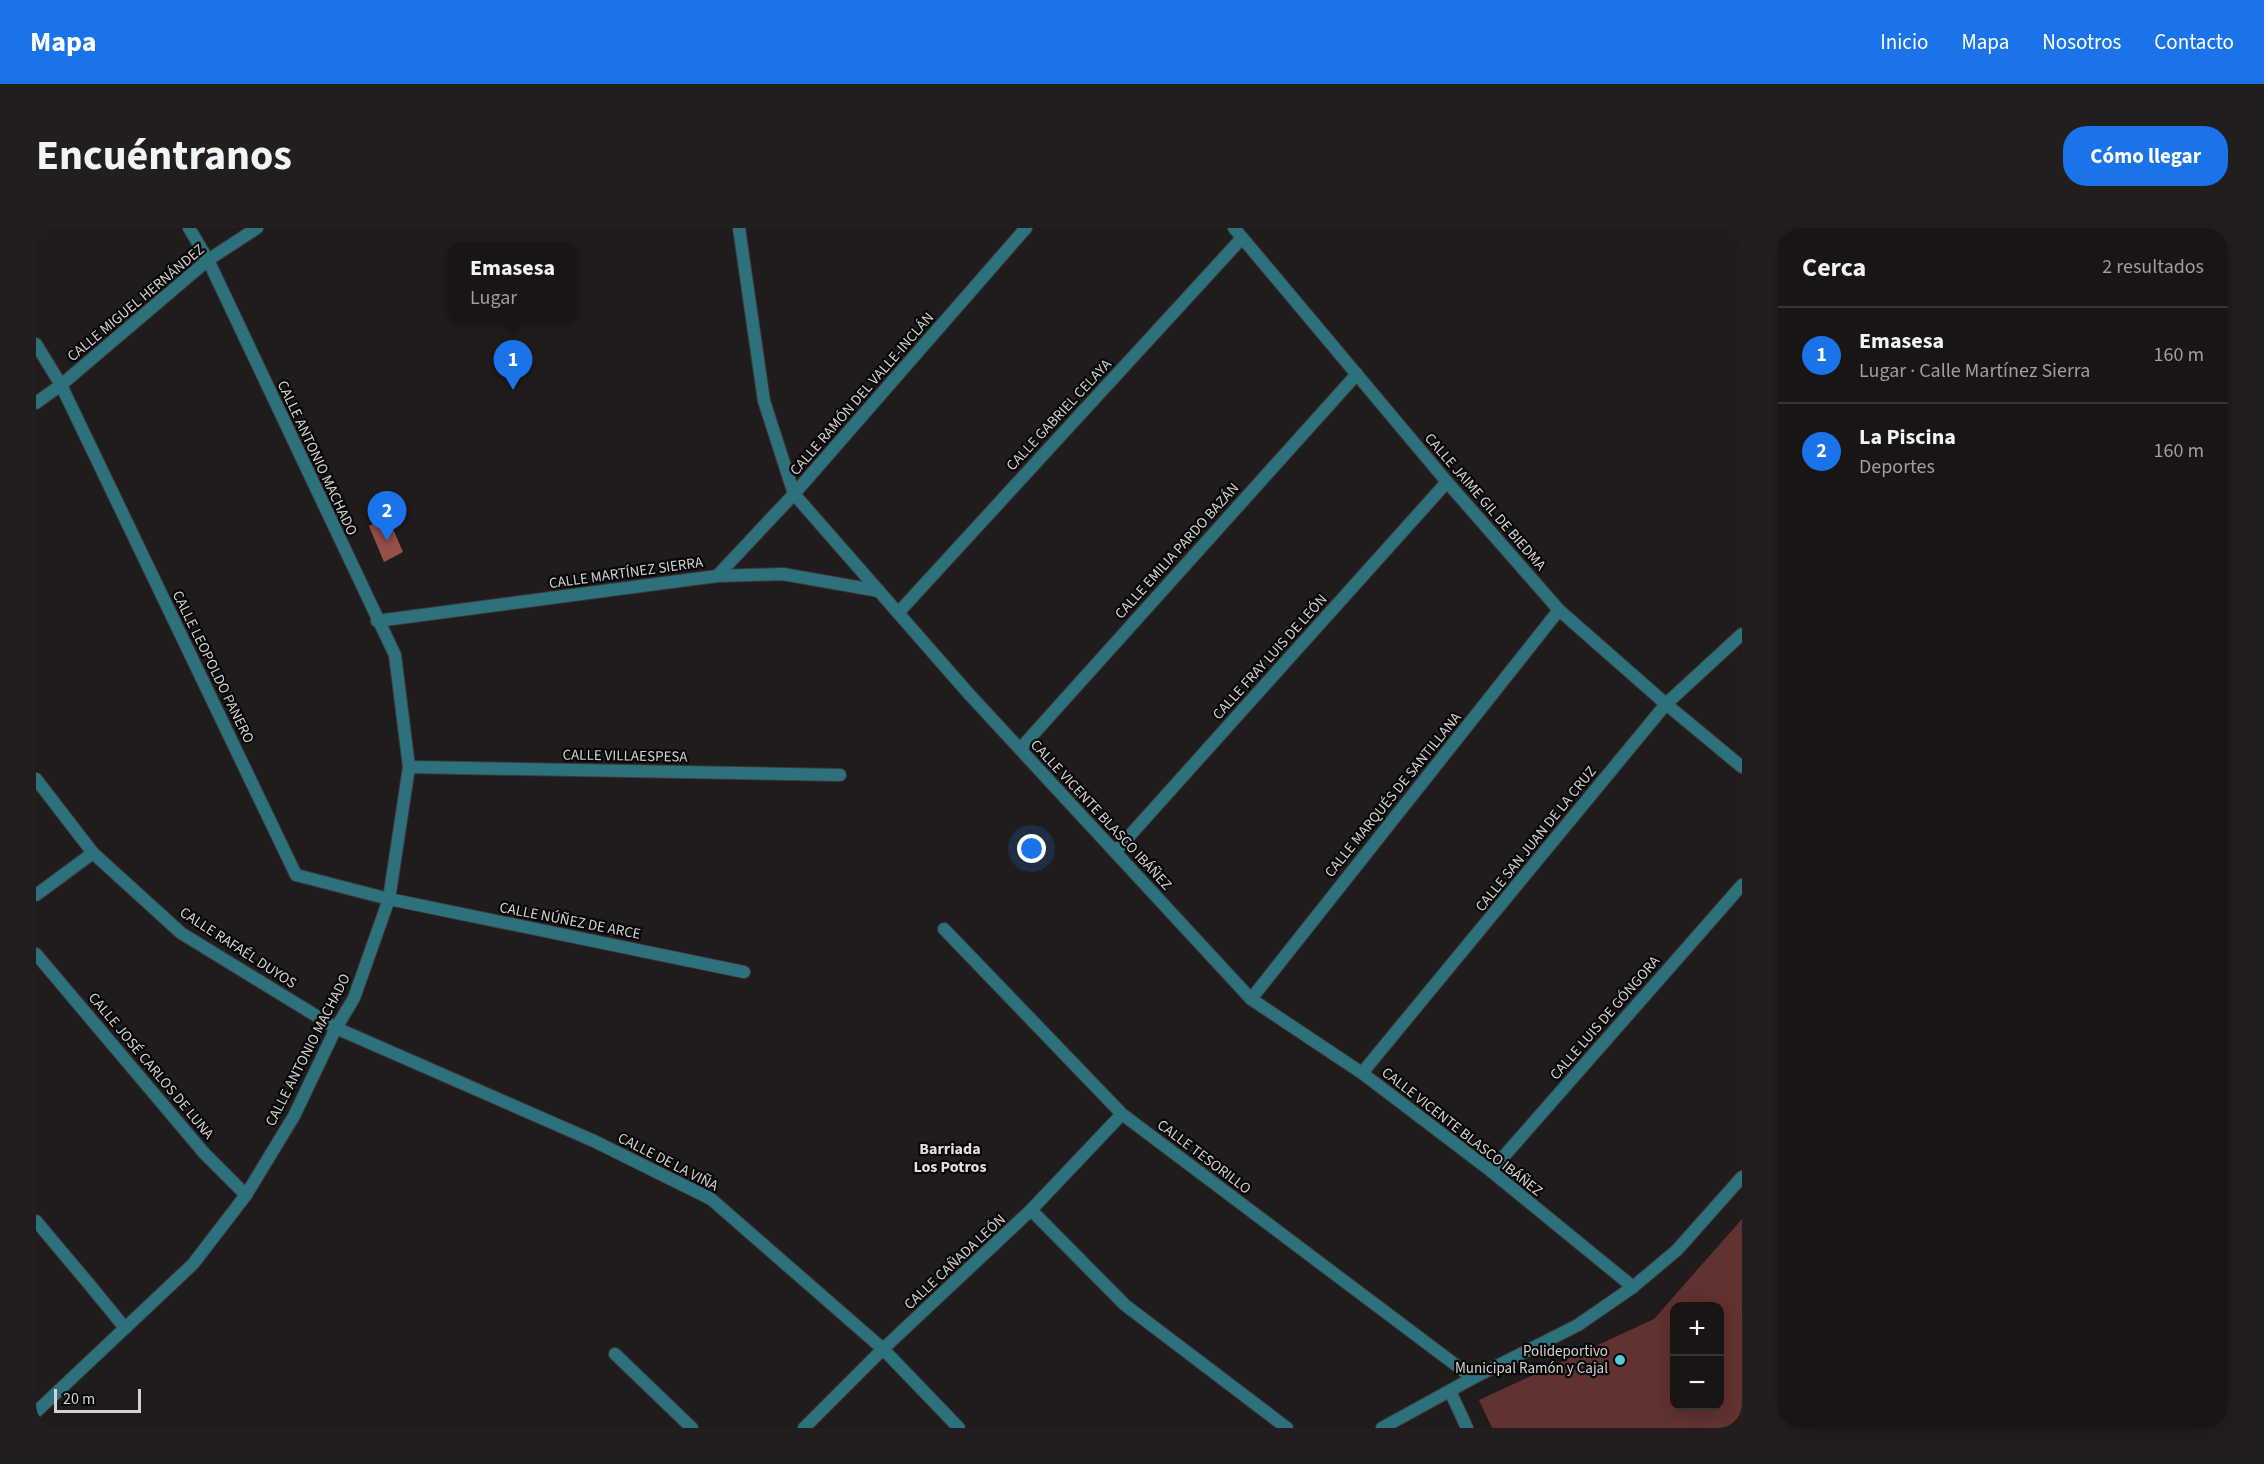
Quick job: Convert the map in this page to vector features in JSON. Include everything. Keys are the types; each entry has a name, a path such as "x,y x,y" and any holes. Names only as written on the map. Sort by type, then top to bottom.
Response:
{"street":[{"name":"CALLE ANTONIO MACHADO","path":"36,1412 193,1264 246,1195 294,1116 336,1028 354,998 389,899 409,767 394,656 208,260 189,228"},
{"name":"CALLE MIGUEL HERNÁNDEZ","path":"36,403 61,385 208,260 257,228"},
{"name":"CALLE VICENTE BLASCO IBÁÑEZ","path":"740,228 764,401 794,495 1020,749 1251,999 1362,1073 1491,1171 1633,1287"},
{"name":"CALLE RAMÓN DEL VALLE-INCLÁN","path":"717,576 794,495 1026,228"},
{"name":"CALLE JAIME GIL DE BIEDMA","path":"1238,233 1447,482 1559,610 1742,767"},
{"name":"CALLE GABRIEL CELAYA","path":"898,613 1238,233"},
{"name":"CALLE LEOPOLDO PANERO","path":"36,344 61,385 296,875 389,899"},
{"name":"CALLE EMILIA PARDO BAZÁN","path":"1020,749 1357,374"},
{"name":"CALLE FRAY LUIS DE LEÓN","path":"1115,852 1447,482"},
{"name":"CALLE MARTÍNEZ SIERRA","path":"377,621 717,576 783,574 879,591"},
{"name":"CALLE MARQUÉS DE SANTILLANA","path":"1251,999 1559,610"},
{"name":"CALLE SAN JUAN DE LA CRUZ","path":"1362,1073 1666,704 1742,634"},
{"name":"CALLE VILLAESPESA","path":"409,767 840,775"},
{"name":"CALLE RAFAÉL DUYOS","path":"36,779 93,853 182,933 336,1028"},
{"path":"36,895 93,853"},
{"name":"CALLE LUIS DE GÓNGORA","path":"1491,1171 1742,885"},
{"name":"CALLE NÚÑEZ DE ARCE","path":"389,899 744,972"},
{"name":"CALLE TESORILLO","path":"944,929 1122,1114 1473,1378"},
{"name":"CALLE JOSÉ CARLOS DE LUNA","path":"36,954 204,1153 246,1195"},
{"name":"CALLE DE LA VIÑA","path":"336,1028 594,1141 711,1199 883,1349 959,1428"},
{"name":"CALLE CAÑADA LEÓN","path":"804,1428 883,1349 1031,1210 1122,1114"},
{"path":"1382,1428 1473,1378 1578,1325 1633,1287 1677,1250 1742,1177"},
{"path":"1031,1210 1125,1305 1287,1428"},
{"path":"36,1221 124,1328"},
{"path":"615,1354 692,1428"},
{"path":"1450,1391 1467,1428"}],"shaded area":[{"path":"387,517 394,518 396,523 393,529 403,552 384,562 369,526"},
{"name":"Polideportivo Municipal Ramón y Cajal","path":"1742,1219 1742,1428 1492,1428 1479,1400 1654,1319"}],"place":[{"name":"Emasesa","path":"513,390"},
{"name":"La Piscina","path":"387,541"},
{"name":"Polideportivo Municipal Ramón y Cajal","path":"1620,1360"}],"district":[{"name":"Barriada Los Potros","path":"950,1158"}]}
